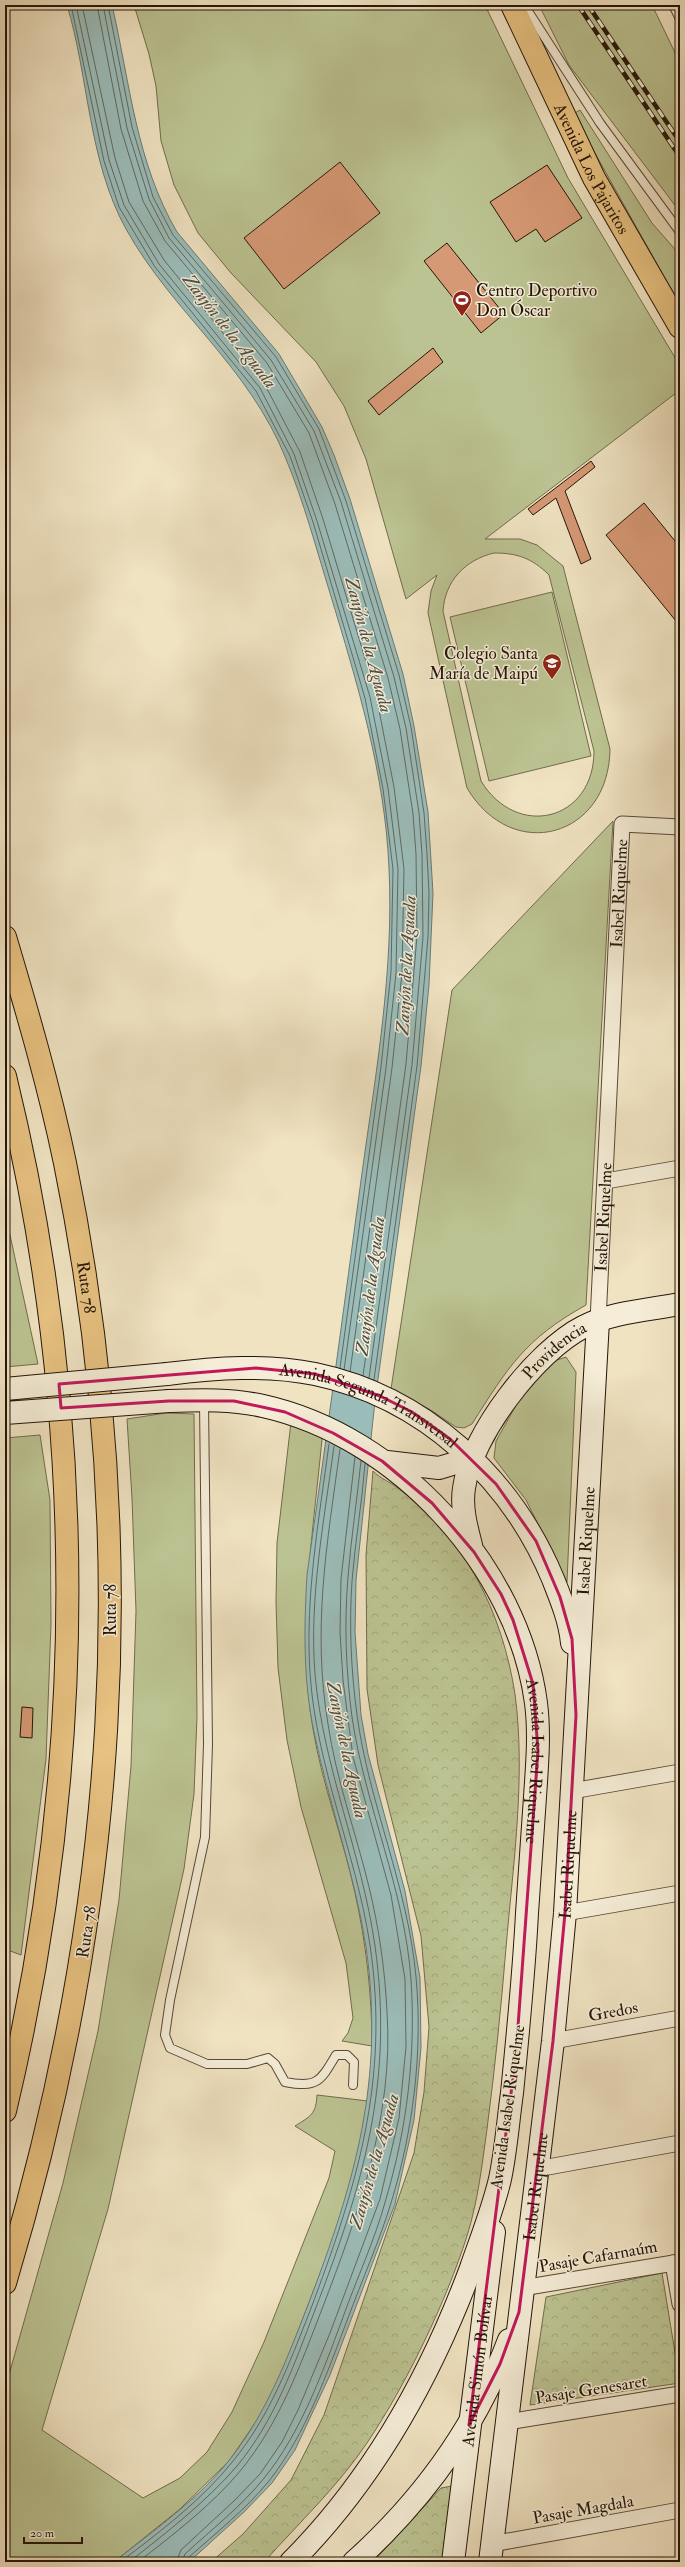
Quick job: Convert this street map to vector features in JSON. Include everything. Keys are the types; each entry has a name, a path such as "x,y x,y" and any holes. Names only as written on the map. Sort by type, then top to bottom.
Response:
{"main road":[{"name":"Avenida Los Pajaritos","path":"512,5 594,178 680,327"},
{"name":"Ruta 78","path":"5,937 41,1058 64,1160 83,1258 100,1386 106,1464 111,1600 102,1805 83,1954 49,2121 5,2283"},
{"path":"5,1076 32,1201 54,1339 65,1464 69,1591 64,1735 56,1822 30,1994 5,2111"},
{"name":"Providencia","path":"474,1552 466,1525 463,1499 472,1458 499,1412 534,1364 559,1341 598,1321 680,1304"},
{"name":"Isabel Riquelme","path":"519,2312 553,2041 566,1913 577,1684 598,1321"},
{"name":"Avenida Segunda Transversal","path":"5,1389 167,1374 256,1368 315,1374 366,1390 396,1404 427,1422 472,1458 517,1512 545,1561 560,1597 572,1639 577,1684"},
{"name":"Avenida Segunda Transversal","path":"5,1413 169,1401 204,1400 262,1406 304,1420 333,1433 380,1460 432,1503 474,1552 501,1594 522,1645"},
{"path":"380,1460 429,1469 446,1467 472,1458"},
{"name":"Avenida Isabel Riquelme","path":"291,2562 332,2517 360,2482 411,2403 441,2341 461,2294 500,2179 523,1982 538,1751 537,1706 522,1645"},
{"name":"Avenida Simón Bolívar","path":"453,2562 500,2179"},
{"path":"354,2562 411,2505 438,2472 469,2425 500,2364 519,2312"},
{"path":"491,2553 508,2422 519,2312"}],"street":[{"name":"Isabel Riquelme","path":"598,1321 606,1181 622,824 680,827"},
{"path":"606,1181 680,1168"},
{"path":"572,1791 680,1772"},
{"path":"566,1913 680,1893"},
{"name":"Gredos","path":"553,2041 680,2018"},
{"path":"537,2169 680,2143"},
{"path":"676,2262 680,2304"},
{"name":"Pasaje Cafarnaúm","path":"522,2288 676,2262"},
{"name":"Pasaje Genesaret","path":"508,2422 680,2394"},
{"name":"Pasaje Magdala","path":"491,2553 680,2510"}],"lane":[{"path":"524,5 564,70 600,123 680,232"},
{"path":"673,5 680,19"},
{"path":"204,1400 208,1744 205,1837 170,2000 165,2035 170,2048 207,2064 247,2064 268,2058 275,2064 285,2082 306,2086 320,2080 336,2055 347,2055 354,2062 354,2085"}],"highlighted area":[{"path":"256,1368 315,1374 380,1396 412,1412 450,1439 496,1484 536,1541 560,1597 572,1639 576,1715 565,1913 553,2041 519,2312 500,2364 469,2425 516,2054 538,1751 533,1684 513,1620 501,1594 474,1552 432,1503 382,1461 333,1433 285,1412 234,1401 169,1401 61,1408 59,1384"}],"green space":[{"name":"Centro Deportivo Don Óscar","path":"134,5 485,5 568,178 680,366 680,390 485,539 520,539 537,545 563,566 610,749 605,779 594,803 576,820 555,830 532,833 508,826 486,812 467,788 428,613 431,591 437,575 406,599 366,459 344,406 316,362 231,273 198,233 174,185 161,141 156,86 149,54","holes":["494,553 517,555 536,564 549,575 594,751 591,775 581,794 568,807 551,814 533,816 514,811 496,800 481,781 443,611 448,590 458,573 474,561"]},
{"path":"539,5 652,5 680,63 680,212 569,65"},
{"path":"580,110 652,223 680,255 680,305 573,114"},
{"path":"552,592 591,756 489,781 450,617"},
{"path":"613,821 586,1305 548,1330 520,1356 496,1386 472,1424 464,1428 456,1427 429,1409 391,1389 452,990"},
{"path":"5,1212 38,1364 5,1367"},
{"path":"566,1357 576,1372 567,1582 526,1500 494,1458 496,1441 523,1393 545,1364"},
{"path":"166,1413 194,1414 197,1716 194,1794 184,1869 108,2209 42,2430 143,2498 180,2478 207,2452 232,2412 264,2342 329,2178 335,2151 295,2126 312,2114 317,2095 368,2101 357,2157 336,2232 281,2376 264,2410 229,2461 180,2509 114,2562 5,2562 5,2389 63,2183 98,2031 119,1900 131,1766 136,1611 132,1498 127,1419"},
{"path":"291,1422 323,1429 308,1579 306,1654 308,1691 317,1750 350,1872 362,1931 370,1988 372,2046 342,2041 348,2033 353,2018 346,1963 301,1807 287,1740 278,1668 276,1602 277,1543"},
{"path":"40,1435 50,1500 51,1624 46,1759 21,1955 5,1949 5,1438"},
{"path":"373,1471 410,1497 421,1507 442,1529 461,1553 484,1592 496,1620 509,1664 515,1694 518,1725 519,1789 515,1853 498,2038 477,2196 471,2223 458,2261 448,2288 424,2342 382,2420 356,2459 331,2489 264,2562 211,2562 243,2534 291,2480 324,2415 414,2153 424,2092 429,2027 421,1936 378,1765 367,1689 366,1555"},
{"path":"662,2273 680,2383 530,2405 546,2297"},
{"path":"452,2486 443,2562 373,2562 441,2488"}],"water":[{"name":"Zanjón de la Aguada","path":"67,5 112,5 143,150 163,205 177,232 279,354 322,427 334,455 350,499 403,674 414,726 428,812 433,893 429,985 421,1066 375,1401 356,1580 355,1632 361,1715 368,1754 405,1891 420,1978 421,2048 414,2120 395,2204 330,2375 295,2450 272,2483 244,2512 189,2562 114,2562 176,2513 219,2473 244,2440 266,2404 300,2325 340,2216 362,2130 368,2086 372,2042 371,1996 366,1947 349,1866 320,1759 310,1712 305,1654 305,1614 307,1575 383,1021 389,944 389,868 382,798 368,729 310,525 292,475 270,426 252,396 231,367 165,287 126,229 113,203 96,147 80,61"}],"building":[{"path":"340,162 380,213 284,289 244,238"},
{"path":"547,165 582,218 545,242 536,229 516,242 490,202"},
{"path":"447,243 504,314 481,333 424,261"},
{"path":"433,348 443,362 379,415 368,401"},
{"path":"591,461 595,467 565,491 591,559 581,564 556,498 533,515 528,509"},
{"path":"644,503 680,547 680,626 606,535"},
{"path":"22,1707 33,1708 32,1738 20,1737"}],"railway":[{"path":"578,5 680,157"},
{"path":"588,5 680,142"}],"place":[{"name":"Centro Deportivo Don Óscar","path":"462,317"},
{"name":"Colegio Santa María de Maipú","path":"552,680"}]}
